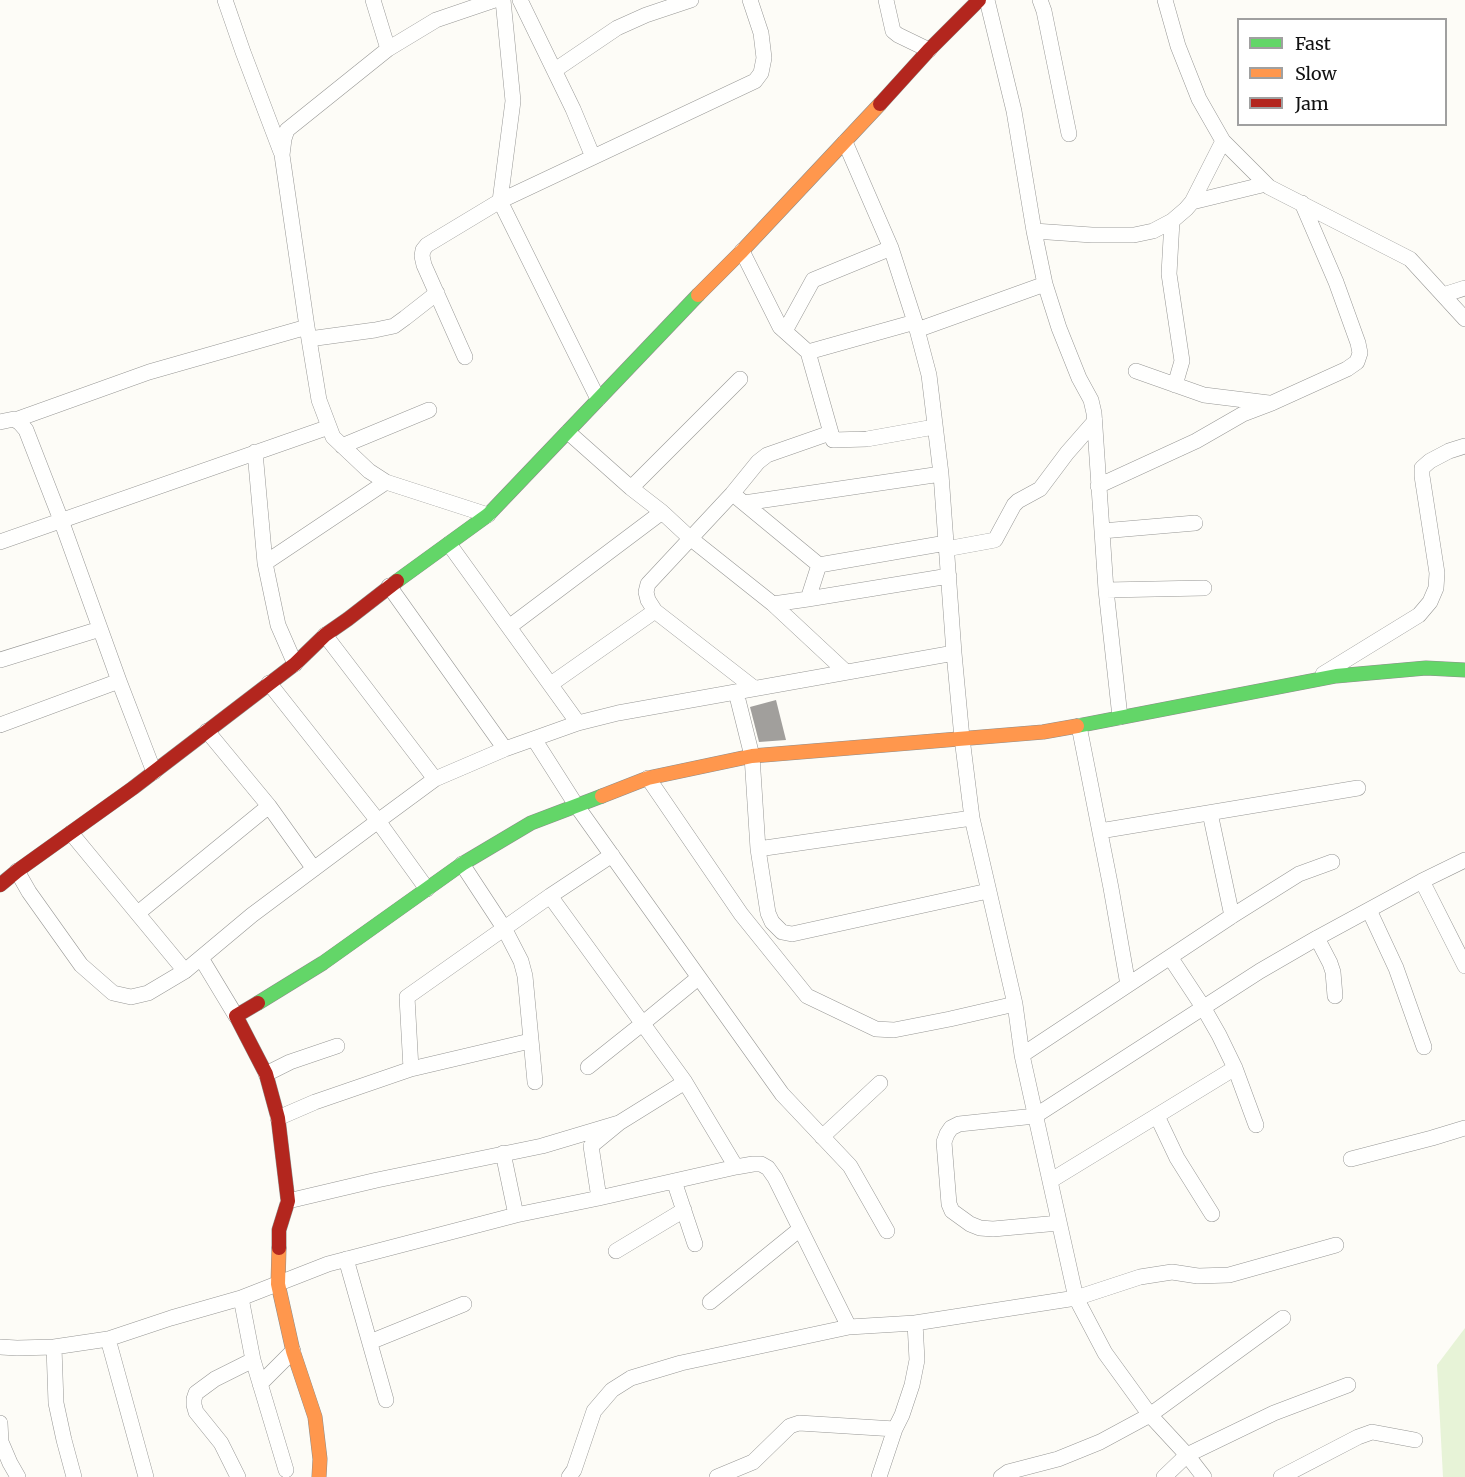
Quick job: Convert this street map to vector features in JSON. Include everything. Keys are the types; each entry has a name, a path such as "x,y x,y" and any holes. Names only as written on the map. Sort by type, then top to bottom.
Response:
{"street":[{"path":"225,0 282,155 319,400 333,437 369,471 386,482 488,515"},
{"path":"373,0 388,49"},
{"path":"282,155 287,130 388,49 436,20 495,0"},
{"path":"503,0 513,101 500,201 598,399"},
{"path":"520,0 555,70 593,157"},
{"path":"555,70 617,28 690,0"},
{"path":"465,357 424,265 423,250 500,201 755,81 761,73 764,58 761,33 750,0"},
{"path":"886,0 893,31 929,50"},
{"path":"0,884 154,772 295,664 325,635 488,515 979,0"},
{"path":"987,0 1014,111 1045,284 1059,328 1079,378 1091,400 1095,421 1106,590 1120,717"},
{"path":"1040,0 1069,134"},
{"path":"1166,0 1182,57 1199,99 1223,141 1269,187 1410,259 1465,319"},
{"path":"1034,231 1092,235 1134,235 1153,231 1172,221 1192,202 1223,141"},
{"path":"846,142 891,248 929,375 941,474 954,653 972,818 1015,1004 1022,1055 1076,1298 1105,1353 1150,1414 1204,1477"},
{"path":"1192,202 1266,184"},
{"path":"1098,486 1196,441 1243,414 1347,369 1357,362 1360,353 1358,344 1336,282 1302,203"},
{"path":"1172,221 1169,274 1182,361 1175,385"},
{"path":"785,332 813,280 891,248"},
{"path":"742,251 780,327 808,352 833,440 867,439 934,427"},
{"path":"808,352 916,326 1045,284"},
{"path":"1443,295 1465,288"},
{"path":"8,421 149,372 308,333 375,330 394,326 437,293"},
{"path":"1136,371 1204,395 1272,403"},
{"path":"630,488 740,379"},
{"path":"342,446 429,410"},
{"path":"8,421 20,423 26,430 154,772"},
{"path":"738,499 819,565 995,540 1014,505 1040,489 1095,421"},
{"path":"0,542 329,427"},
{"path":"568,432 630,488 773,604 846,672"},
{"path":"754,688 655,611 648,600 646,592 648,584 690,538 738,499 758,462 767,455 830,433"},
{"path":"1312,681 1419,615 1430,602 1436,588 1437,573 1422,468 1449,451 1465,446"},
{"path":"255,452 265,563 278,625 295,664"},
{"path":"738,499 941,474"},
{"path":"265,563 386,482"},
{"path":"509,627 662,512"},
{"path":"1102,531 1195,523"},
{"path":"449,544 578,723"},
{"path":"808,600 819,565"},
{"path":"773,604 949,576"},
{"path":"390,586 505,749"},
{"path":"1106,590 1204,588"},
{"path":"551,684 655,611"},
{"path":"0,660 100,629"},
{"path":"325,635 435,779"},
{"path":"17,871 29,892 81,965 113,993 131,997 148,993 185,971 252,915 435,779 505,749 578,723 618,713 954,653"},
{"path":"236,1016 323,963 462,864 531,823 648,778 752,756 1043,732 1336,676 1426,668 1465,670"},
{"path":"0,725 119,681"},
{"path":"269,683 378,821 427,889"},
{"path":"736,692 752,756 758,849 768,913 772,922 782,932 792,934 988,891"},
{"path":"1079,726 1128,985"},
{"path":"207,731 269,806 314,869"},
{"path":"534,739 576,805 782,1094 850,1166 887,1231"},
{"path":"648,778 741,914 807,996 876,1029 894,1030 1015,1004"},
{"path":"1100,831 1358,788"},
{"path":"138,913 269,806"},
{"path":"1210,813 1232,916"},
{"path":"758,849 972,818"},
{"path":"72,833 185,971"},
{"path":"411,1069 407,997 612,855"},
{"path":"1059,1223 993,1229 980,1228 952,1211 949,1204 945,1142 951,1128 959,1124 1035,1116 1260,970 1422,881 1465,860"},
{"path":"1022,1055 1299,874 1332,862"},
{"path":"462,864 504,928 521,961 525,976 535,1082"},
{"path":"1422,881 1465,966"},
{"path":"550,896 685,1082 736,1167"},
{"path":"1369,910 1396,968 1424,1047"},
{"path":"1317,938 1333,972 1335,996"},
{"path":"1170,957 1220,1035 1256,1125"},
{"path":"201,958 236,1016 266,1074 278,1118 288,1201 279,1230 278,1284 294,1351 315,1417 320,1459 319,1477"},
{"path":"588,1067 698,978"},
{"path":"278,1118 315,1102 411,1069 530,1041"},
{"path":"266,1074 290,1062 337,1047"},
{"path":"1050,1181 1235,1068"},
{"path":"599,1198 591,1146 619,1123 685,1082"},
{"path":"822,1137 880,1083"},
{"path":"1157,1116 1177,1158 1212,1214"},
{"path":"288,1201 542,1146 619,1123"},
{"path":"1351,1159 1465,1128"},
{"path":"503,1153 516,1215"},
{"path":"0,1347 54,1347 108,1339 241,1298 346,1259 516,1215 753,1164 761,1164 768,1168 776,1178 849,1327"},
{"path":"674,1181 695,1244"},
{"path":"616,1251 684,1210"},
{"path":"710,1302 800,1229"},
{"path":"569,1477 574,1470 594,1411 612,1390 631,1378 681,1363 849,1327 915,1323 1076,1298 1140,1277 1172,1272 1198,1276 1229,1275 1336,1245"},
{"path":"346,1259 386,1400"},
{"path":"241,1298 253,1360 286,1470"},
{"path":"370,1342 464,1304"},
{"path":"1001,1477 1008,1472 1058,1459 1100,1442 1150,1414 1283,1318"},
{"path":"879,1477 912,1385 917,1360 915,1323"},
{"path":"108,1339 146,1477"},
{"path":"54,1347 56,1403 74,1477"},
{"path":"260,1384 294,1351"},
{"path":"238,1477 221,1443 196,1412 194,1399 196,1393 215,1378 253,1360"},
{"path":"1164,1477 1187,1455 1274,1413 1348,1384"},
{"path":"0,1423 1,1442 18,1477"},
{"path":"717,1477 753,1461 790,1426 799,1423 895,1429"},
{"path":"1281,1477 1372,1432 1415,1440"}],"green space":[{"path":"1465,1328 1465,1477 1443,1477 1437,1365"}],"building":[{"path":"776,700 786,740 759,742 750,707"}],"traffic: fast":[{"path":"397,581 488,515 698,295"},
{"path":"1077,726 1336,676 1426,668 1465,670"},
{"path":"258,1003 323,963 462,864 531,823 602,796"}],"traffic: slow":[{"path":"698,295 880,104"},
{"path":"602,796 648,778 752,756 1043,732 1077,726"},
{"path":"279,1248 278,1284 293,1351 315,1417 320,1459 319,1477"}],"traffic: jam":[{"path":"880,104 979,0"},
{"path":"0,885 133,788 295,664 325,635 397,581"},
{"path":"258,1003 236,1016 266,1074 278,1118 288,1201 279,1230 279,1248"}]}
